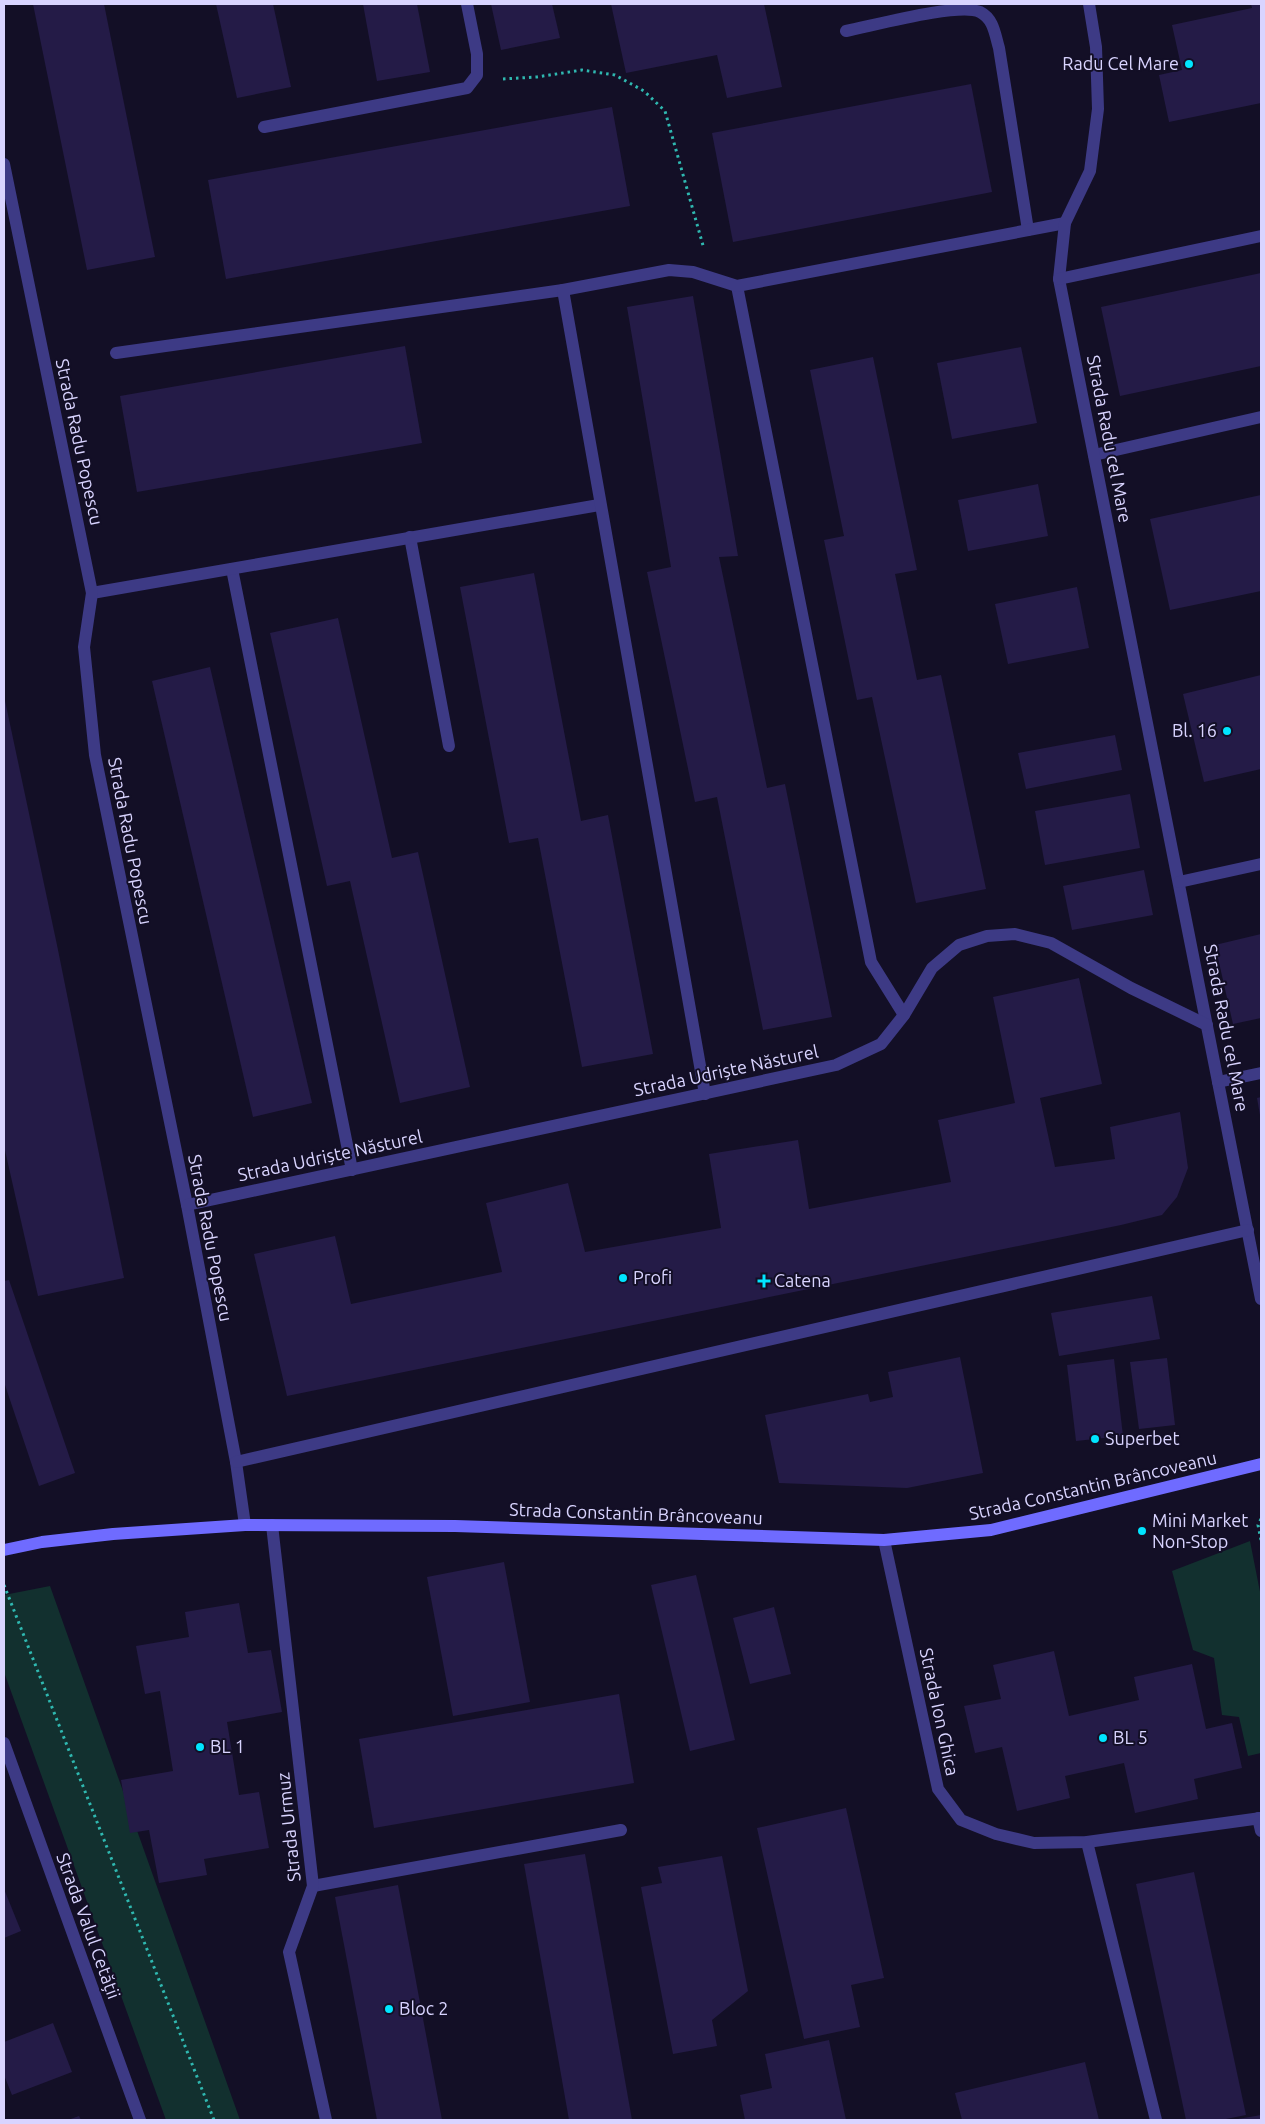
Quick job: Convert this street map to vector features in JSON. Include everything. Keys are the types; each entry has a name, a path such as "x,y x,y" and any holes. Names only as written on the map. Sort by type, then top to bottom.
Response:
{"main road":[{"name":"Strada Constantin Brâncoveanu","path":"4,1550 42,1542 114,1534 245,1525 455,1526 884,1540 991,1530 1261,1464"}],"street":[{"path":"264,127 467,88 477,75 477,54 467,4"},
{"name":"Strada Radu cel Mare","path":"1089,4 1096,47 1098,109 1090,171 1065,223 1059,279 1261,1299"},
{"path":"846,31 956,9 979,11 991,21 999,48 1028,230"},
{"name":"Strada Radu Popescu","path":"4,164 92,593 84,646 94,755 187,1205 236,1462 245,1525"},
{"path":"116,353 562,290 669,270 692,272 737,286 1065,223"},
{"path":"1059,279 1261,236"},
{"path":"737,286 871,962 904,1015"},
{"path":"562,290 705,1094"},
{"path":"1094,455 1261,417"},
{"path":"92,593 600,505"},
{"path":"410,537 449,746"},
{"path":"232,569 352,1170"},
{"path":"1179,882 1261,864"},
{"name":"Strada Udriște Năsturel","path":"187,1205 836,1065 881,1044 904,1015 932,968 959,945 987,936 1015,934 1051,943 1131,988 1207,1024"},
{"path":"1218,1082 1261,1073"},
{"path":"236,1462 1248,1230"},
{"name":"Strada Urmuz","path":"272,1525 314,1886 289,1952 326,2120"},
{"name":"Strada Ion Ghica","path":"884,1540 938,1789 961,1820 996,1834 1034,1843 1087,1842 1260,1818"},
{"name":"Strada Valul Cetății","path":"4,1743 140,2120"},
{"path":"1260,1818 1261,1831"},
{"path":"314,1886 621,1830"},
{"path":"1087,1842 1156,2120"}],"path":[{"path":"477,75 504,79 538,77 582,70 615,75 644,90 665,111 697,218 706,257 737,286"},
{"path":"1261,1519 1258,1525 1261,1540"},
{"path":"4,1585 214,2120"}],"green space":[{"path":"1250,1541 1261,1597 1261,1753 1248,1756 1239,1717 1222,1715 1214,1658 1193,1650 1172,1571"},
{"path":"50,1586 240,2120 166,2120 4,1672 4,1595"}],"building":[{"path":"33,4 104,4 155,257 87,270"},
{"path":"216,4 273,4 291,87 237,98"},
{"path":"363,4 417,4 430,72 377,81"},
{"path":"491,4 552,4 560,38 501,50"},
{"path":"611,4 764,4 782,87 727,98 717,55 626,73"},
{"path":"1251,4 1261,4 1261,103 1169,122 1159,75 1182,70 1172,25 1252,8"},
{"path":"971,84 992,192 733,242 712,133"},
{"path":"612,107 630,206 226,279 208,180"},
{"path":"1261,273 1261,366 1120,396 1101,307"},
{"path":"693,296 738,556 719,557 767,788 785,784 832,1017 763,1030 717,797 695,802 647,572 671,567 627,307"},
{"path":"405,346 422,443 137,492 120,396"},
{"path":"1021,347 1037,423 952,439 937,363"},
{"path":"873,357 917,570 895,574 917,680 941,675 986,889 916,903 872,697 857,700 824,540 844,536 810,370"},
{"path":"1038,484 1048,536 968,551 958,500"},
{"path":"1261,495 1261,591 1170,610 1150,519"},
{"path":"534,573 581,821 608,815 653,1054 582,1067 538,838 509,843 460,587"},
{"path":"1077,587 1089,648 1008,664 995,604"},
{"path":"338,618 392,858 418,852 470,1087 400,1103 350,881 327,886 270,633"},
{"path":"210,667 312,1103 253,1117 152,681"},
{"name":"Bl. 16","path":"1261,675 1261,769 1204,782 1183,694"},
{"path":"4,696 57,945 124,1278 38,1296 4,1146"},
{"path":"1115,735 1122,770 1026,789 1018,753"},
{"path":"1130,794 1140,848 1045,865 1035,811"},
{"path":"1144,870 1153,915 1072,930 1063,886"},
{"path":"1261,934 1261,1018 1233,1024 1215,945"},
{"path":"1079,978 1102,1084 1040,1098 1055,1167 1115,1159 1110,1127 1180,1112 1188,1168 1177,1197 1162,1215 287,1396 254,1254 335,1236 351,1304 502,1272 486,1203 568,1183 585,1252 721,1228 709,1154 798,1140 809,1209 951,1182 938,1120 1015,1103 993,997"},
{"path":"1261,1097 1261,1115 1260,1115 1257,1098"},
{"path":"9,1280 75,1473 39,1486 4,1382 4,1281"},
{"path":"1152,1296 1160,1339 1059,1356 1051,1313"},
{"path":"960,1357 983,1473 907,1488 779,1483 765,1415 868,1394 870,1402 893,1397 888,1372"},
{"path":"1167,1358 1175,1425 1139,1429 1130,1362"},
{"path":"1114,1359 1123,1436 1076,1441 1067,1365"},
{"path":"504,1562 530,1702 453,1716 427,1577"},
{"path":"696,1575 735,1740 690,1751 651,1585"},
{"name":"BL 1","path":"239,1603 248,1653 271,1650 282,1712 227,1722 239,1795 259,1792 269,1848 204,1859 207,1875 159,1883 149,1830 130,1833 121,1780 173,1771 160,1691 145,1694 136,1646 189,1637 185,1612"},
{"path":"774,1607 791,1674 750,1684 733,1618"},
{"name":"BL 5","path":"1054,1651 1069,1716 1139,1700 1134,1677 1192,1664 1206,1729 1232,1723 1242,1768 1194,1779 1198,1799 1135,1813 1124,1763 1065,1776 1070,1798 1017,1811 1002,1747 975,1753 964,1706 1001,1699 993,1665"},
{"path":"619,1694 634,1783 374,1828 359,1739"},
{"path":"846,1808 884,1978 851,1985 860,2027 804,2039 757,1828"},
{"path":"585,1854 632,2120 569,2120 524,1864"},
{"path":"722,1856 748,1991 712,2020 717,2046 673,2054 641,1887 662,1883 658,1867"},
{"path":"1194,1872 1246,2115 1221,2120 1186,2120 1136,1884"},
{"name":"Bloc 2","path":"398,1885 442,2120 377,2120 335,1897"},
{"path":"4,1889 21,1931 4,1938"},
{"path":"53,2023 72,2072 12,2095 4,2075 4,2042"},
{"path":"829,2040 846,2120 745,2120 740,2095 772,2088 765,2054"},
{"path":"1085,2062 1099,2120 962,2120 955,2093"},
{"path":"1261,2115 1261,2120 1238,2120 1238,2119"},
{"path":"79,2116 81,2120 68,2120"}],"place":[{"name":"Radu Cel Mare","path":"1189,64"},
{"name":"Bl. 16","path":"1227,731"},
{"name":"Profi","path":"623,1278"},
{"name":"Catena","path":"764,1281"},
{"name":"Superbet","path":"1095,1439"},
{"name":"Mini Market Non-Stop","path":"1142,1531"},
{"name":"BL 5","path":"1103,1738"},
{"name":"BL 1","path":"200,1747"},
{"name":"Bloc 2","path":"389,2009"}]}
